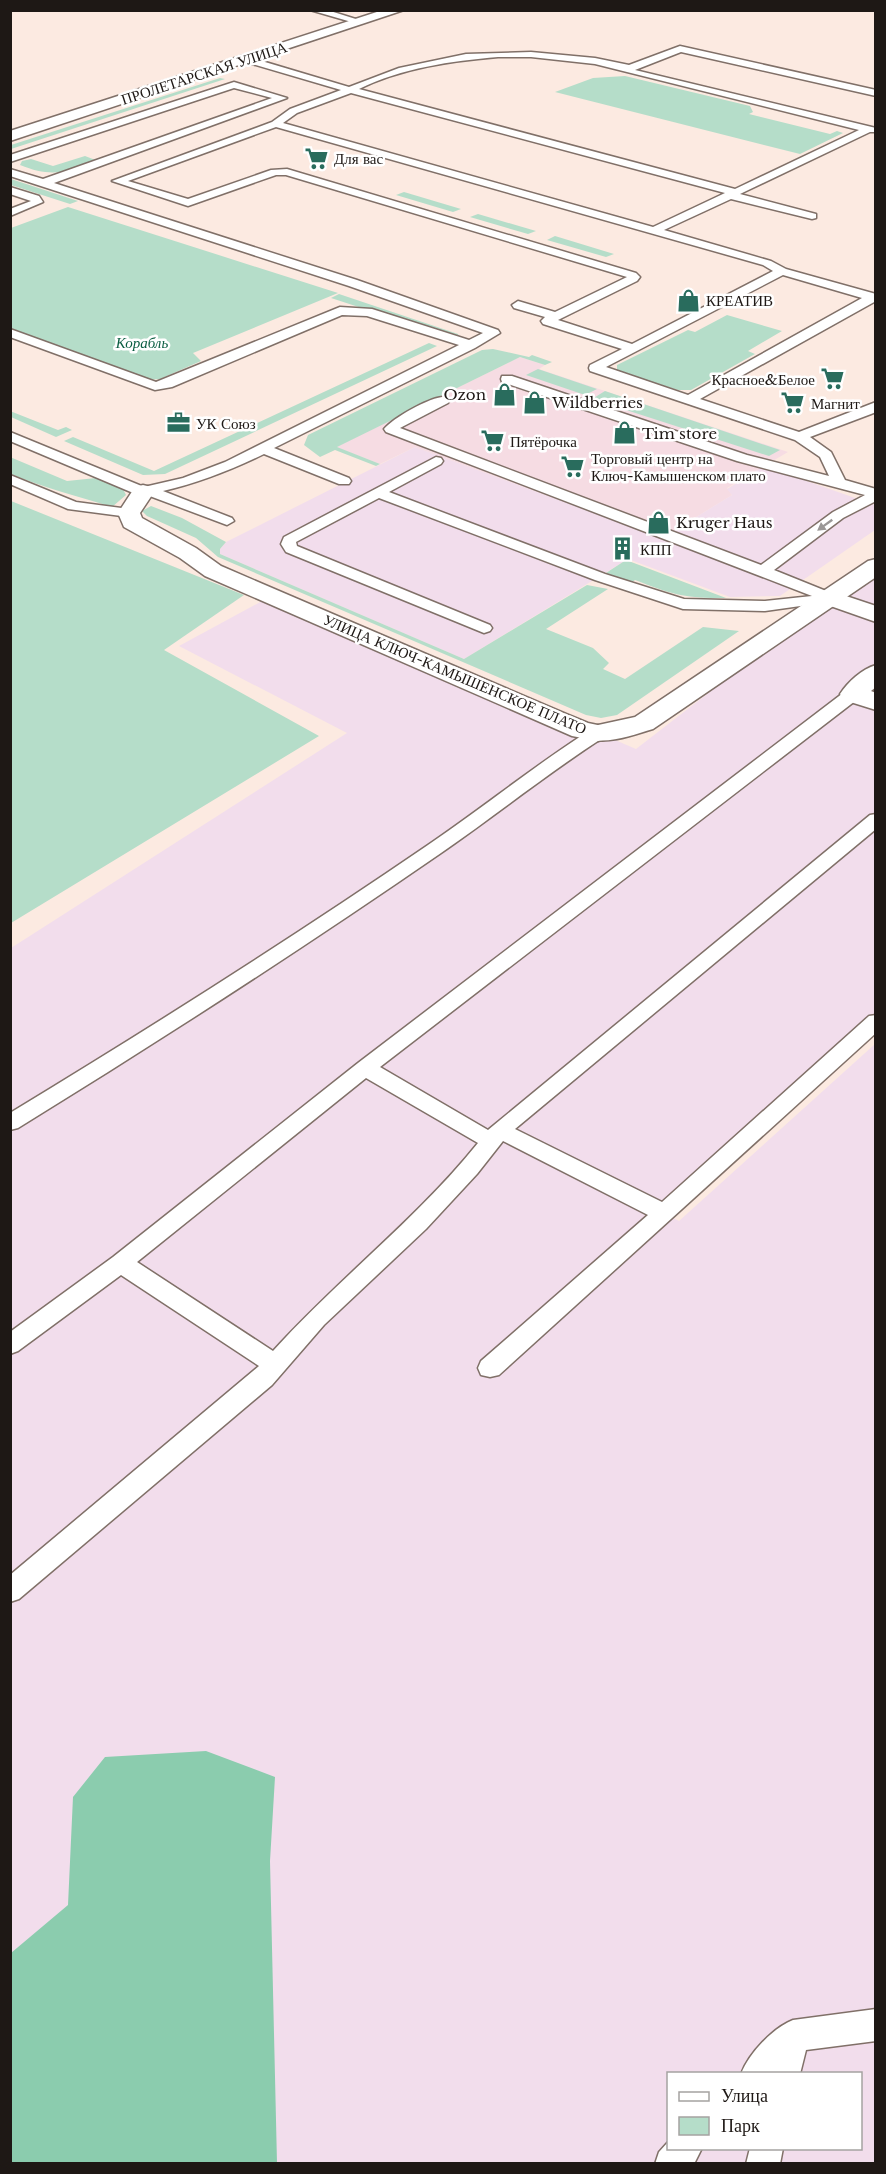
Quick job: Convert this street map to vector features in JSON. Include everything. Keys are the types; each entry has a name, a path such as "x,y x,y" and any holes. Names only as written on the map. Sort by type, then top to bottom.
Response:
{"street":[{"name":"ПРОЛЕТАРСКАЯ УЛИЦА","path":"10,136 398,10"},
{"path":"129,513 146,491"},
{"name":"УЛИЦА КЛЮЧ-КАМЫШЕНСКОЕ ПЛАТО","path":"129,513 132,522 188,553 213,571 557,720 581,730 598,733 623,730 644,723 787,624 831,598 876,566"},
{"path":"831,598 876,615"},
{"path":"864,698 876,673"}],"lane":[{"path":"314,10 355,20"},
{"path":"631,348 547,321 634,277 287,172 275,172 188,203 117,181 276,124 283,115 371,80 450,58 493,53 570,56 628,68 680,49 876,93"},
{"path":"245,59 350,90 812,216"},
{"path":"628,68 625,70 629,72 872,130"},
{"path":"10,159 234,85 282,98 43,183"},
{"path":"276,124 767,263 782,271 874,297"},
{"path":"654,231 872,130"},
{"path":"10,172 353,283 494,333 230,465 188,481 146,491"},
{"path":"10,190 35,198 38,202 10,213"},
{"path":"782,271 595,368 800,437 826,455 839,483"},
{"path":"802,288 817,281"},
{"path":"688,400 874,297"},
{"path":"518,305 555,316"},
{"path":"10,333 155,386 167,384 340,311 368,312 471,345"},
{"path":"507,379 742,458 876,495"},
{"path":"444,400 400,421 391,429 831,598"},
{"path":"800,437 822,425 856,417 876,406"},
{"path":"10,436 227,521"},
{"path":"262,448 344,481"},
{"path":"436,461 289,540 288,544 291,549 484,628"},
{"path":"10,479 73,506 129,513"},
{"path":"378,493 600,577 683,604 765,606 831,598"},
{"path":"763,571 838,515 876,495"},
{"path":"10,1345 122,1263 365,1068 864,698"},
{"path":"10,1123 138,1044 436,848 545,767 598,733"},
{"path":"10,1591 263,1378 316,1319 418,1223 469,1169 495,1135 876,819"},
{"path":"490,1368 876,1021"},
{"path":"365,1068 495,1135 664,1213"},
{"path":"122,1263 275,1365"},
{"path":"759,2072 793,2036 876,2025"},
{"path":"784,2072 793,2036"},
{"path":"671,2163 684,2150"}],"shaded area":[{"name":"Торговый центр на Ключ-Камышенском плато","path":"520,357 545,365 539,369 788,452 727,488 732,495 662,538 415,447 380,464 336,447"},
{"path":"415,447 662,538 732,495 727,489 764,466 875,505 875,530 780,596 730,597 628,559 464,659 220,554 220,549 226,542"},
{"path":"875,566 875,1015 664,1213 679,1221 875,1044 875,2163 11,2164 11,948 347,733 179,646 275,594 636,749"}],"green space":[{"path":"625,76 750,106 753,112 749,114 830,134 837,131 843,133 800,154 555,92 593,78"},
{"path":"220,78 225,79 11,149 11,145"},
{"path":"85,156 98,161 59,172 41,171 20,165 22,161 31,159 53,166"},
{"path":"11,179 78,201 70,204 11,185"},
{"path":"404,192 461,209 453,212 396,195"},
{"name":"Корабль","path":"68,207 338,293 193,353 201,361 160,379 144,380 11,328 11,228"},
{"path":"478,214 536,231 528,234 470,217"},
{"path":"555,236 614,254 606,257 547,240"},
{"path":"339,294 458,334 459,337 454,338 331,298"},
{"path":"727,315 782,331 748,351 755,354 691,390 678,390 617,371 617,365 688,330 695,332"},
{"path":"429,343 437,346 165,474 143,475 64,441 73,437 154,471"},
{"path":"493,349 529,357 532,355 552,362 545,365 520,357 337,447 380,464 376,466 335,450 320,457 304,445 308,435 482,350"},
{"path":"538,369 597,389 585,395 526,375"},
{"path":"605,391 780,450 769,456 592,399"},
{"path":"10,411 58,430 66,427 72,430 56,437 11,417"},
{"path":"10,457 67,481 96,478 123,489 126,495 112,507 48,488 11,474"},
{"path":"11,501 244,595 164,650 319,736 11,923"},
{"path":"151,506 182,518 226,542 220,549 220,554 464,659 587,585 608,589 546,629 593,648 609,663 603,669 625,679 703,627 739,631 617,715 601,718 586,715 218,557 196,538 147,516 142,511"},
{"path":"626,560 726,598 679,595 635,580 631,583 606,573"},
{"path":"206,1751 275,1777 270,1861 277,2163 11,2163 11,1953 68,1905 73,1797 105,1757"}],"place":[{"name":"Для вас","path":"316,158"},
{"name":"КРЕАТИВ","path":"688,300"},
{"name":"Красное&Белое","path":"833,379"},
{"name":"Ozon","path":"504,394"},
{"name":"Wildberries","path":"534,402"},
{"name":"Магнит","path":"793,403"},
{"name":"УК Союз","path":"178,423"},
{"name":"Tim store","path":"624,433"},
{"name":"Пятёрочка","path":"492,441"},
{"name":"Торговый центр на Ключ-Камышенском плато","path":"573,467"},
{"name":"Kruger Haus","path":"658,522"},
{"name":"КПП","path":"622,549"}]}
